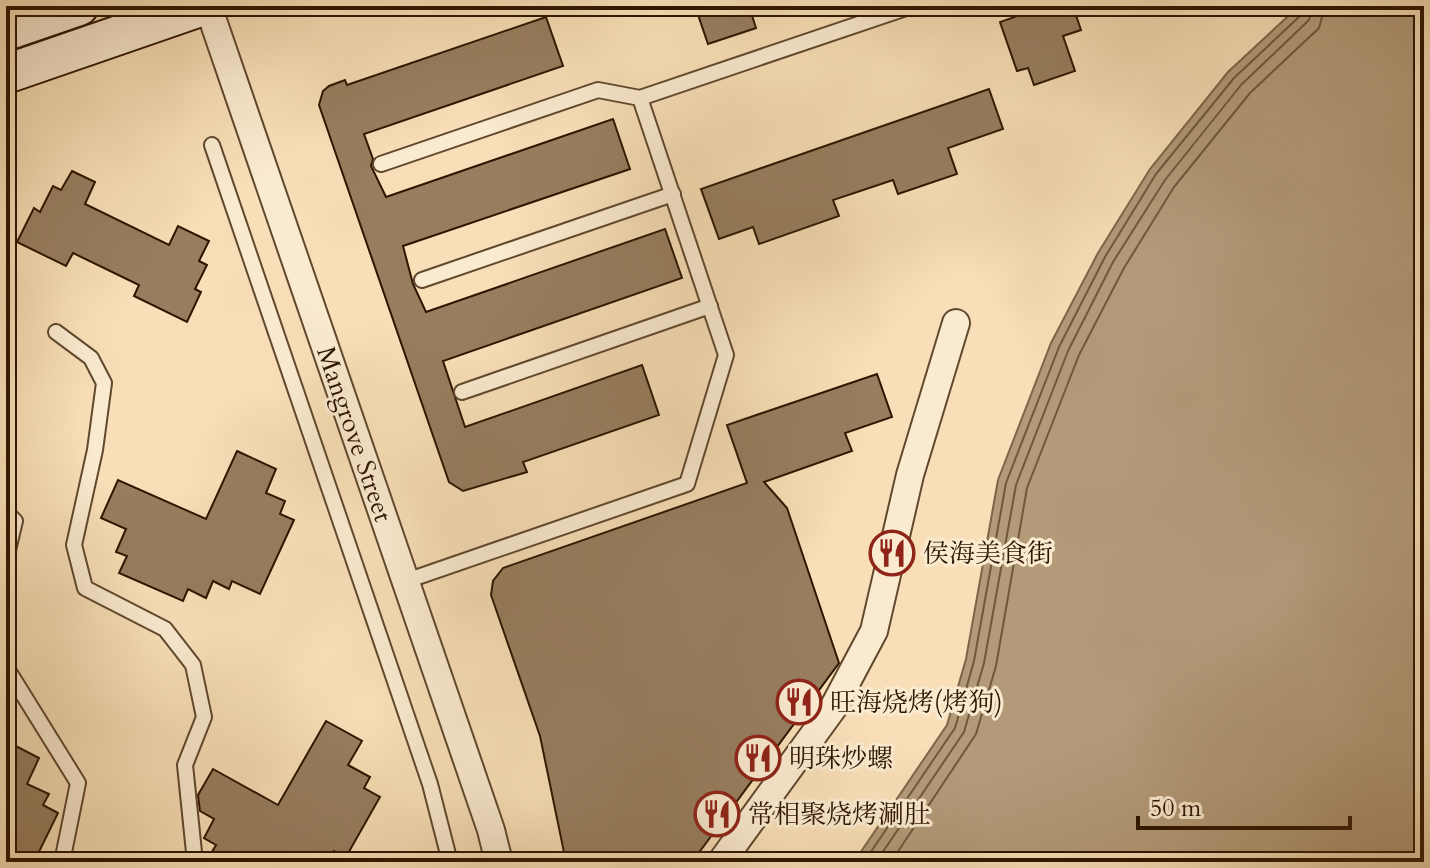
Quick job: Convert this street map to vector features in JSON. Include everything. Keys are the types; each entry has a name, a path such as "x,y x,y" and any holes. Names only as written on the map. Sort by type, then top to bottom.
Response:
{"main road":[{"path":"6,31 79,6"},
{"path":"6,74 206,6"}],"street":[{"name":"Mangrove Street","path":"206,6 406,581 499,862"},
{"path":"721,862 833,708 874,631 910,475 956,323"}],"lane":[{"path":"381,164 598,90 640,98 912,6"},
{"path":"406,581 687,484 726,355 640,98"},
{"path":"212,145 430,784 450,862"},
{"path":"422,280 673,194"},
{"path":"462,392 710,306"},
{"path":"56,332 91,358 104,383 95,450 74,545 85,588 165,629 193,665 204,717 185,765 195,862"},
{"path":"6,512 15,521 6,559"},
{"path":"6,667 78,783 62,862"}],"water":[{"path":"1299,6 1424,6 1424,862 854,862 947,725 966,659 998,480 1051,343 1098,253 1150,169 1228,72"}],"building":[{"path":"695,6 749,6 756,28 708,44"},
{"path":"1046,6 1073,6 1081,30 1063,36 1075,71 1034,85 1028,68 1017,71 1000,22"},
{"path":"546,17 563,66 364,134 373,159 371,166 386,197 613,119 630,169 403,246 413,284 426,312 665,229 682,278 443,361 465,427 642,365 659,415 523,462 527,472 463,491 449,482 319,105 323,91 329,86 345,80 347,85"},
{"path":"989,89 1003,129 948,148 957,174 898,194 893,180 833,200 839,216 759,244 753,227 719,239 701,189"},
{"path":"72,171 95,182 85,204 169,245 178,226 209,241 199,261 207,265 195,289 201,292 187,322 134,296 139,285 73,253 66,266 17,242 34,208 40,212 53,186 61,190"},
{"path":"877,374 892,417 845,433 852,451 764,482 787,508 839,663 692,862 566,862 540,736 491,595 493,581 503,568 747,483 727,425"},
{"path":"237,451 276,469 266,493 285,501 280,514 294,520 260,594 232,581 229,589 213,581 206,598 188,589 183,601 119,573 127,556 116,552 126,529 101,518 118,480 206,519"},
{"path":"326,721 362,741 348,765 370,777 364,788 380,797 346,857 334,851 328,862 206,862 216,845 204,838 214,819 200,811 198,795 213,769 278,805"},
{"path":"6,741 39,758 27,784 49,794 43,805 58,813 34,862 6,862"}],"place":[{"name":"侯海美食街","path":"892,553"},
{"name":"旺海烧烤(烤狗)","path":"799,702"},
{"name":"明珠炒螺","path":"758,758"},
{"name":"常相聚烧烤涮肚","path":"717,814"}]}
